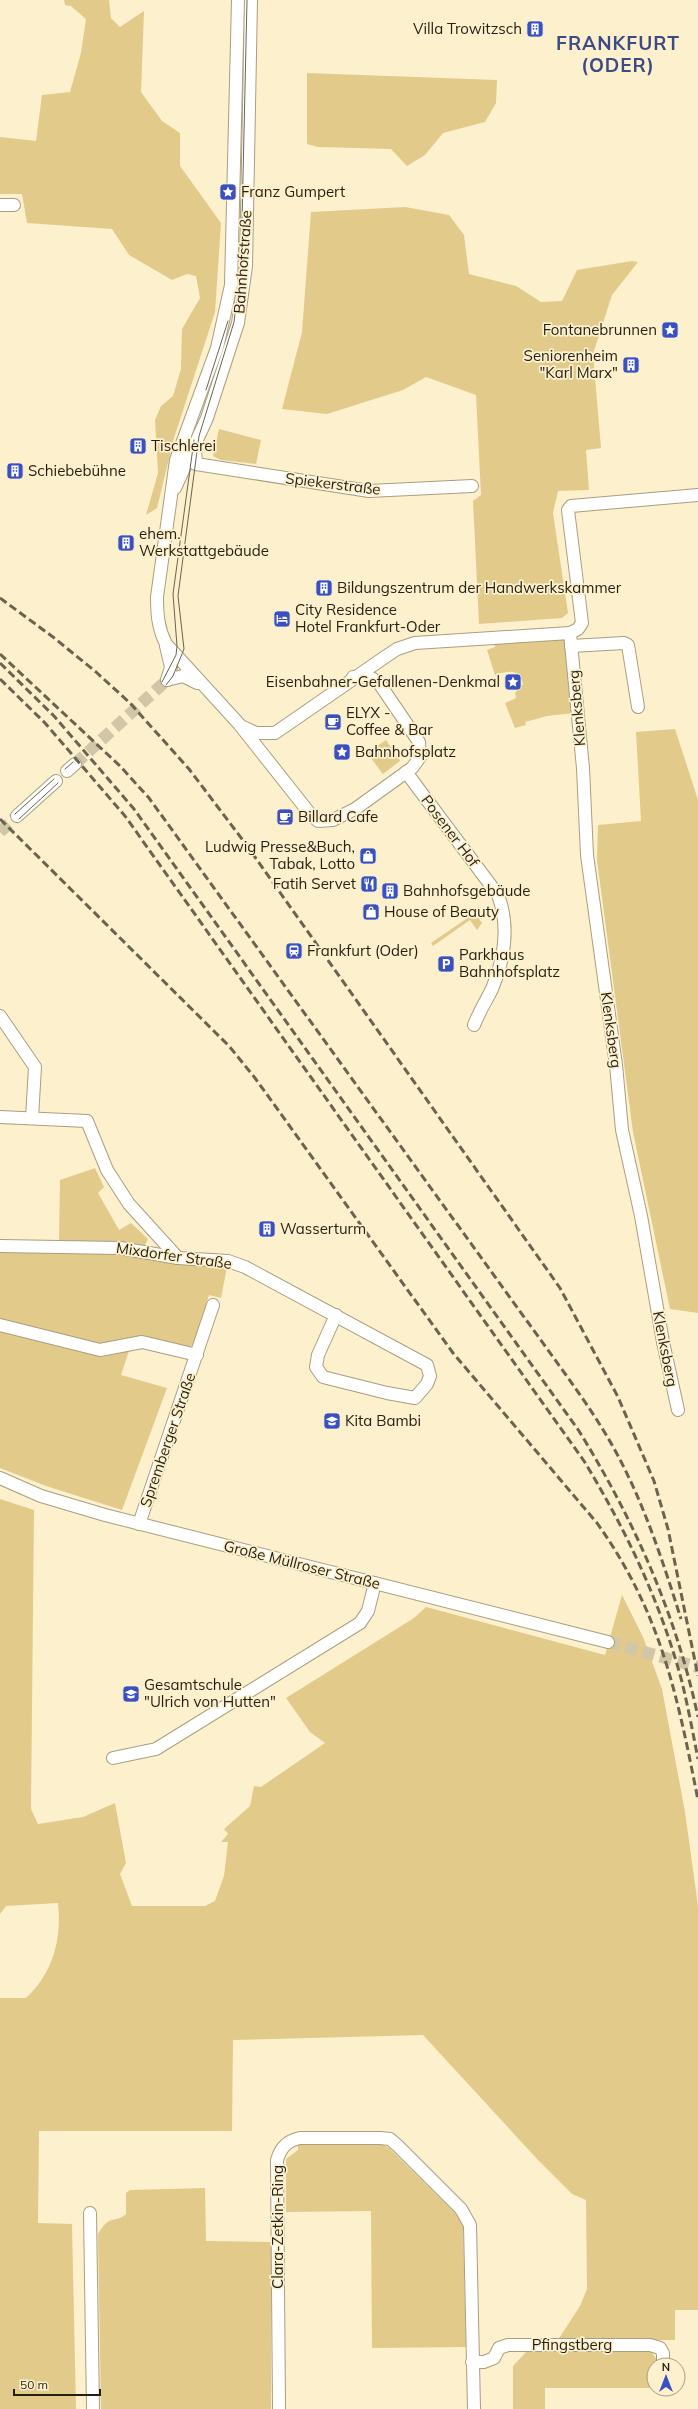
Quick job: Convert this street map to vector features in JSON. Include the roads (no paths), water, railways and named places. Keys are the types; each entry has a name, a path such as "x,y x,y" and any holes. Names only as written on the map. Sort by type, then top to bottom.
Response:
{"street":[{"name":"Bahnhofstraße","path":"205,688 183,676 167,680 170,667 166,644 158,621 157,597 176,460 217,348 231,285 238,0"},
{"name":"Bahnhofstraße","path":"170,498 195,446 230,352 238,323 243,289 247,230 251,0"},
{"path":"0,205 14,205"},
{"name":"Bahnhofstraße","path":"194,412 196,464"},
{"name":"Spiekerstraße","path":"196,464 369,491 472,486"},
{"path":"255,738 275,732 353,677 397,649 415,643 570,633 578,629 582,623 568,510 571,506 698,496"},
{"name":"Klenksberg","path":"570,633 583,768 587,855 616,1065 622,1130 642,1216 659,1321 678,1410"},
{"path":"571,646 624,643 628,645 638,706"},
{"name":"Bahnhofstraße","path":"166,644 205,688"},
{"path":"205,688 239,724 255,738 311,815 318,821 328,822 338,818 406,772 416,764 420,757 419,742 379,683 368,676 353,677"},
{"name":"Posener Hof","path":"406,772 498,895 504,910 506,930 504,956 474,1025"},
{"path":"17,816 56,781"},
{"path":"0,1016 35,1067 32,1118"},
{"path":"0,1117 88,1121 107,1170 129,1204 178,1258"},
{"name":"Mixdorfer Straße","path":"0,1246 120,1248 178,1258 233,1263 336,1315 427,1365 430,1376 420,1393 415,1398 387,1393 323,1377 316,1367 318,1355 336,1315"},
{"name":"Spremberger Straße","path":"139,1524 213,1305"},
{"name":"Spremberger Straße","path":"0,1325 100,1350 142,1342 197,1355"},
{"name":"Große Müllroser Straße","path":"0,1478 41,1496 139,1524 608,1642"},
{"path":"113,1758 156,1749 360,1623 368,1611 375,1583"},
{"name":"Clara-Zetkin-Ring","path":"279,2409 277,2160 280,2149 291,2140 312,2138 390,2139 461,2209 470,2225 474,2409"},
{"path":"90,2212 93,2409"},
{"name":"Pfingstberg","path":"472,2362 484,2362 494,2358 499,2348 508,2345 650,2345 660,2348 663,2357"}],"tunnel":[{"path":"75,764 167,680"},
{"path":"0,832 17,816"},
{"path":"608,1642 698,1667"}],"tram line":[{"path":"166,685 173,676 184,649 178,596 199,436 234,322 241,265 247,0"},
{"path":"206,390 228,321"},
{"path":"162,682 176,655 177,646 173,594 194,440"},
{"path":"65,769 73,762"},
{"path":"15,814 54,779"},
{"path":"19,819 58,783"}],"railway":[{"path":"0,598 53,637 96,672 130,703 189,769 245,843 560,1288 618,1397 654,1481 668,1529 698,1676"},
{"path":"0,654 120,766 149,798 573,1384 593,1413 627,1474 653,1535 681,1619"},
{"path":"0,663 54,716 134,809 579,1431 618,1499 651,1569 678,1641 698,1717"},
{"path":"0,679 45,723 125,816 584,1461 628,1540 664,1624 682,1682 698,1759"},
{"path":"0,819 229,1046 255,1078 453,1353 597,1523 619,1556 637,1589 652,1622 674,1690 698,1800"}],"place":[{"name":"Villa Trowitzsch","path":"535,29"},
{"name":"Franz Gumpert","path":"228,192"},
{"name":"Fontanebrunnen","path":"670,330"},
{"name":"Seniorenheim \"Karl Marx\"","path":"631,365"},
{"name":"Tischlerei","path":"138,446"},
{"name":"Schiebebühne","path":"15,471"},
{"name":"ehem. Werkstattgebäude","path":"126,543"},
{"name":"Bildungszentrum der Handwerkskammer","path":"324,588"},
{"name":"City Residence Hotel Frankfurt-Oder","path":"282,619"},
{"name":"Eisenbahner-Gefallenen-Denkmal","path":"513,682"},
{"name":"ELYX - Coffee & Bar","path":"333,722"},
{"name":"Bahnhofsplatz","path":"342,752"},
{"name":"Billard Cafe","path":"285,817"},
{"name":"Ludwig Presse&Buch, Tabak, Lotto","path":"368,856"},
{"name":"Fatih Servet","path":"369,884"},
{"name":"Bahnhofsgebäude","path":"390,891"},
{"name":"House of Beauty","path":"371,912"},
{"name":"Frankfurt (Oder)","path":"294,951"},
{"name":"Parkhaus Bahnhofsplatz","path":"446,964"},
{"name":"Wasserturm","path":"267,1229"},
{"name":"Kita Bambi","path":"332,1421"},
{"name":"Gesamtschule \"Ulrich von Hutten\"","path":"131,1694"}],"district":[{"name":"FRANKFURT (ODER)","path":"618,54"}]}
